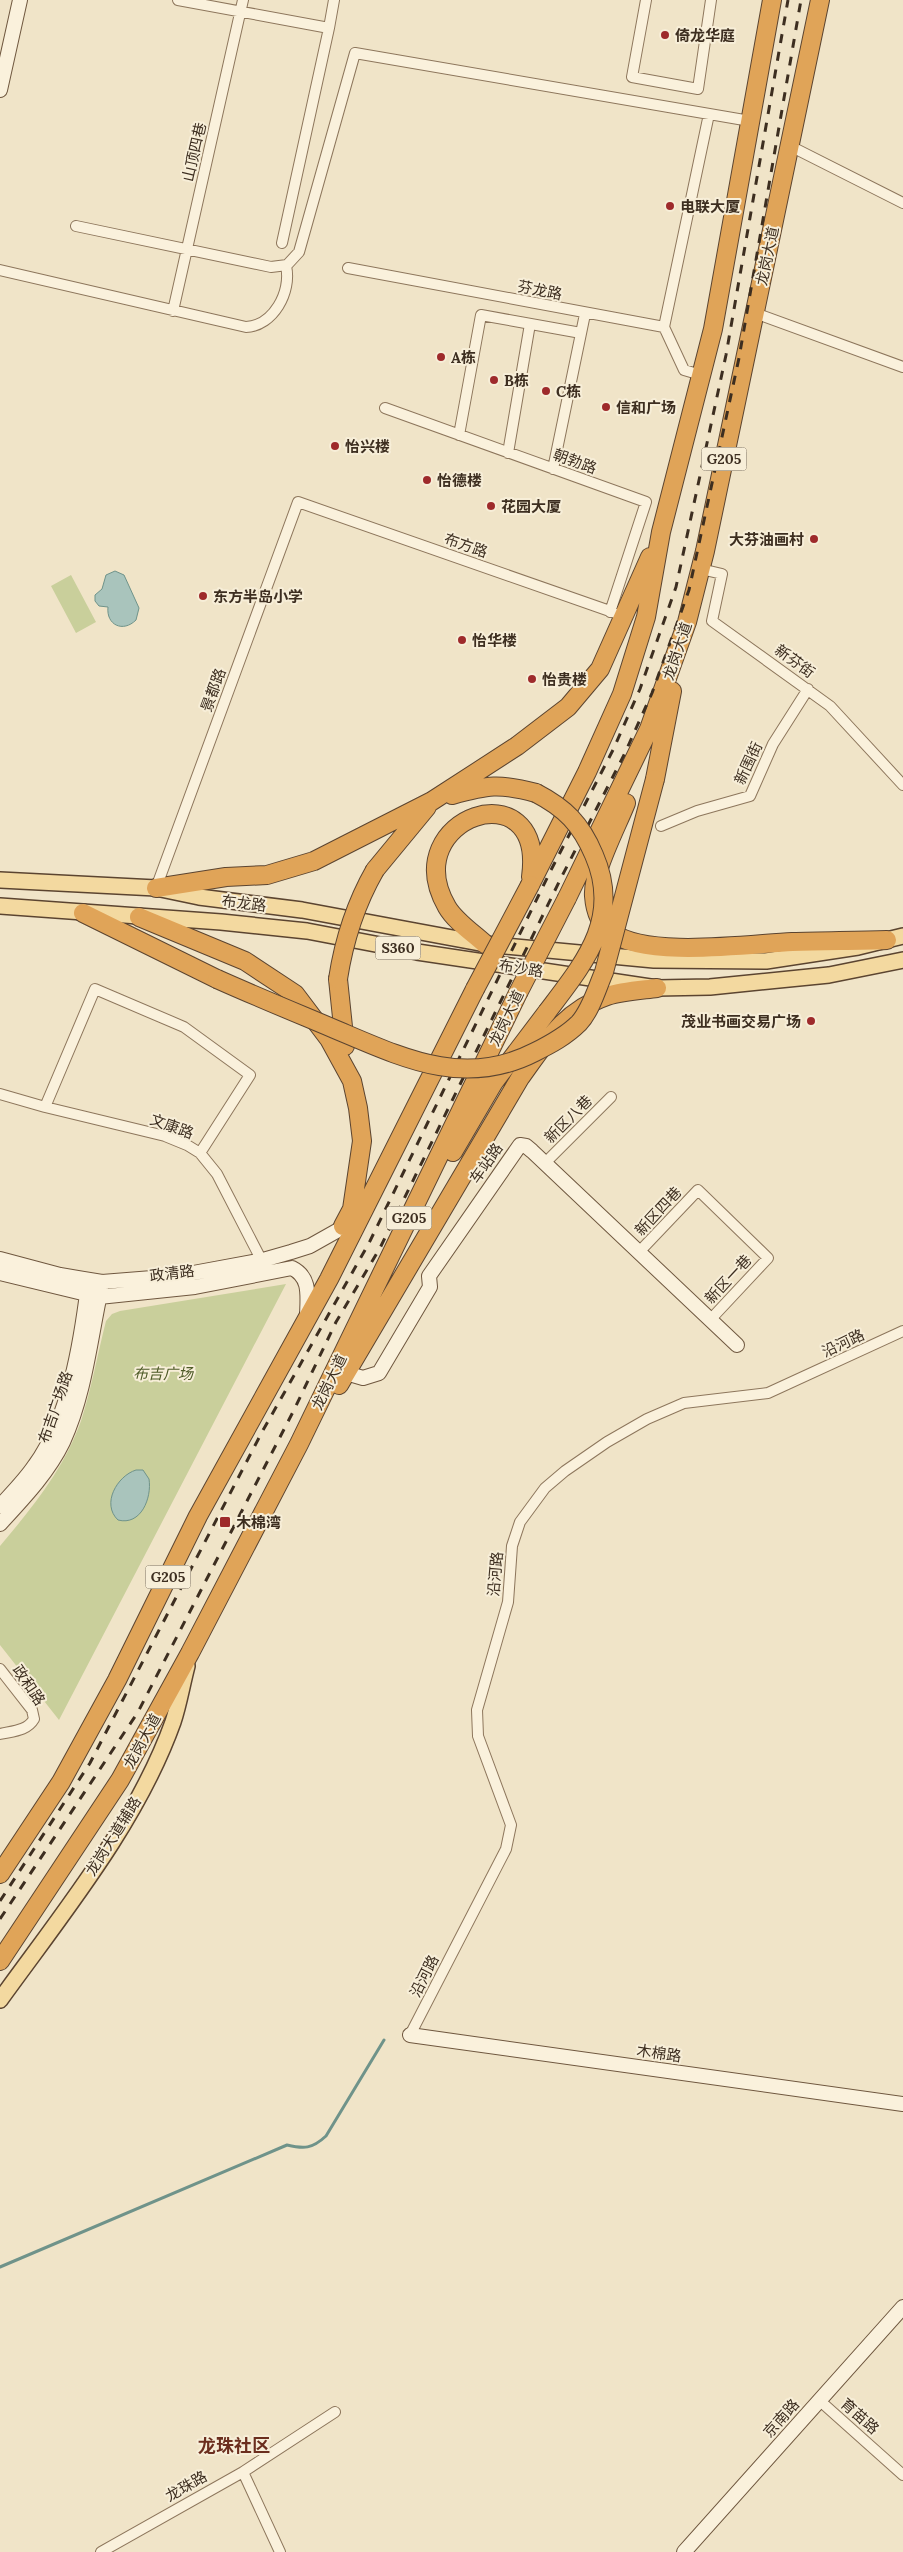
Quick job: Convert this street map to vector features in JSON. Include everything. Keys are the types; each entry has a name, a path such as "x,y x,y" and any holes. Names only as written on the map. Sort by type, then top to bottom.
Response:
{"highway":[{"name":"G205","path":"0,1873 66,1774 117,1680 198,1516 329,1279 587,772 622,694 646,617 661,532 713,329 772,0"},
{"name":"龙岗大道","path":"0,1960 120,1780 190,1654 299,1444 518,993 567,898 649,729 684,632 701,569 820,0"},
{"path":"156,888 226,877 268,875 314,861 432,801 517,746 568,707 600,669 617,614 661,532"},
{"path":"83,913 217,979 406,1060 458,1070 493,1068 522,1059 555,1042 580,1022 604,972 654,778 684,632"},
{"path":"649,729 640,767 594,882 595,904 600,920 612,933 631,942 654,946 722,948 790,942 895,938"},
{"path":"329,1279 342,1228 352,1209 362,1141 358,1108 342,1027 338,979 343,946 359,898 375,870 432,801 486,785 512,786 536,793 558,804 575,821 589,843 605,887 604,912 598,934 582,965 494,1082 458,1142 346,1373"},
{"path":"485,944 448,909 441,894 437,874 439,855 452,829 485,813 500,813 520,826 533,846 530,885"},
{"path":"139,917 245,961 294,994 329,1039 352,1081"},
{"path":"299,1444 346,1373 520,1078 551,1035 578,1008 609,995 657,988"}],"main road":[{"name":"布龙路","path":"3,880 156,888 199,897 302,910 485,944"},
{"name":"S360","path":"0,906 139,917"},
{"name":"布沙路","path":"139,917 221,922 307,931 417,952 657,988 710,988 829,975 903,960"},
{"name":"布沙路","path":"485,944 654,960 766,961 858,947 895,938"},
{"name":"龙岗大道辅路","path":"0,2000 109,1844 155,1764 173,1721 190,1654"}],"street":[{"path":"0,90 20,0"},
{"path":"178,0 329,28"},
{"name":"山顶四巷","path":"174,311 243,0"},
{"path":"282,243 334,0"},
{"path":"646,0 632,77 698,88 711,0"},
{"path":"76,226 270,267 286,266 295,259 299,252 355,53 750,121"},
{"path":"701,375 684,370 664,327 709,114"},
{"path":"790,146 903,203"},
{"path":"0,270 174,311 246,327 254,327 260,324 281,304 287,276 286,266"},
{"name":"芬龙路","path":"348,268 585,314 664,327"},
{"path":"755,313 903,367"},
{"path":"554,469 585,314"},
{"path":"459,435 481,315 581,333"},
{"path":"508,453 530,324"},
{"name":"朝勃路","path":"385,408 646,502 617,614"},
{"name":"布方路","path":"298,502 617,614"},
{"name":"景都路","path":"156,888 298,502"},
{"name":"新芬街","path":"701,569 722,574 712,621 830,706 903,785"},
{"name":"新围街","path":"661,826 697,811 750,796 773,744 808,689"},
{"path":"45,1107 95,989 184,1027 250,1075 200,1153"},
{"name":"文康路","path":"0,1094 165,1136 187,1145 200,1153 217,1174 265,1267"},
{"name":"新区八巷","path":"545,1163 611,1097"},
{"name":"车站路","path":"346,1373 363,1378 379,1374 430,1287 429,1276 520,1145 526,1146 545,1163 737,1345"},
{"name":"新区四巷","path":"639,1252 698,1190 768,1258"},
{"name":"政清路","path":"265,1267 310,1246 342,1228"},
{"name":"新区一巷","path":"710,1320 768,1258"},
{"name":"政清路","path":"0,1259 94,1288"},
{"name":"政清路","path":"0,1273 94,1288 177,1276 265,1267 292,1268 302,1273 307,1285 307,1318"},
{"name":"布吉广场路","path":"0,1506 36,1465 51,1437 63,1403 94,1288"},
{"name":"布吉广场路","path":"0,1524 43,1475 62,1442 75,1407 87,1361 94,1288"},
{"name":"沿河路","path":"410,2036 506,1849 511,1825 478,1736 477,1710 508,1602 512,1546 520,1522 545,1488 564,1471 607,1442 647,1419 684,1403 768,1393 903,1331"},
{"name":"政和路","path":"0,1669 32,1710 34,1718 30,1726 0,1734"},
{"name":"木棉路","path":"410,2036 903,2104"},
{"name":"京南路","path":"684,2552 903,2307"},
{"name":"育苗路","path":"819,2400 903,2475"},
{"name":"龙珠路","path":"101,2552 243,2472 335,2412"},
{"path":"243,2472 280,2552"}],"green space":[{"path":"71,575 96,622 76,633 51,586"},
{"name":"布吉广场","path":"286,1284 59,1720 0,1645 0,1546 46,1487 74,1439 88,1397 106,1321 112,1314 120,1311"}],"water":[{"path":"115,571 124,575 139,608 136,620 126,626 116,625 110,618 108,607 99,606 95,601 95,595 102,589 106,575"},
{"path":"136,1470 143,1470 149,1479 147,1502 139,1515 133,1519 126,1521 118,1520 113,1514 111,1506 113,1491 123,1478"}],"waterway":[{"path":"0,2267 287,2145 298,2147 312,2146 326,2136 384,2040"}],"railway":[{"path":"0,1901 90,1763 262,1432 369,1243 550,872 613,750 640,689 676,587 726,355 788,0"},
{"path":"0,1919 138,1712 294,1410 336,1322 380,1248 561,878 624,755 652,693 689,590 739,358 801,0"}],"place":[{"name":"倚龙华庭","path":"665,35"},
{"name":"电联大厦","path":"670,206"},
{"name":"A栋","path":"441,357"},
{"name":"B栋","path":"494,380"},
{"name":"C栋","path":"546,391"},
{"name":"信和广场","path":"606,407"},
{"name":"怡兴楼","path":"335,446"},
{"name":"怡德楼","path":"427,480"},
{"name":"花园大厦","path":"491,506"},
{"name":"大芬油画村","path":"814,539"},
{"name":"东方半岛小学","path":"203,596"},
{"name":"怡华楼","path":"462,640"},
{"name":"怡贵楼","path":"532,679"},
{"name":"茂业书画交易广场","path":"811,1021"},
{"name":"木棉湾","path":"225,1522"}],"district":[{"name":"龙珠社区","path":"234,2445"}]}
